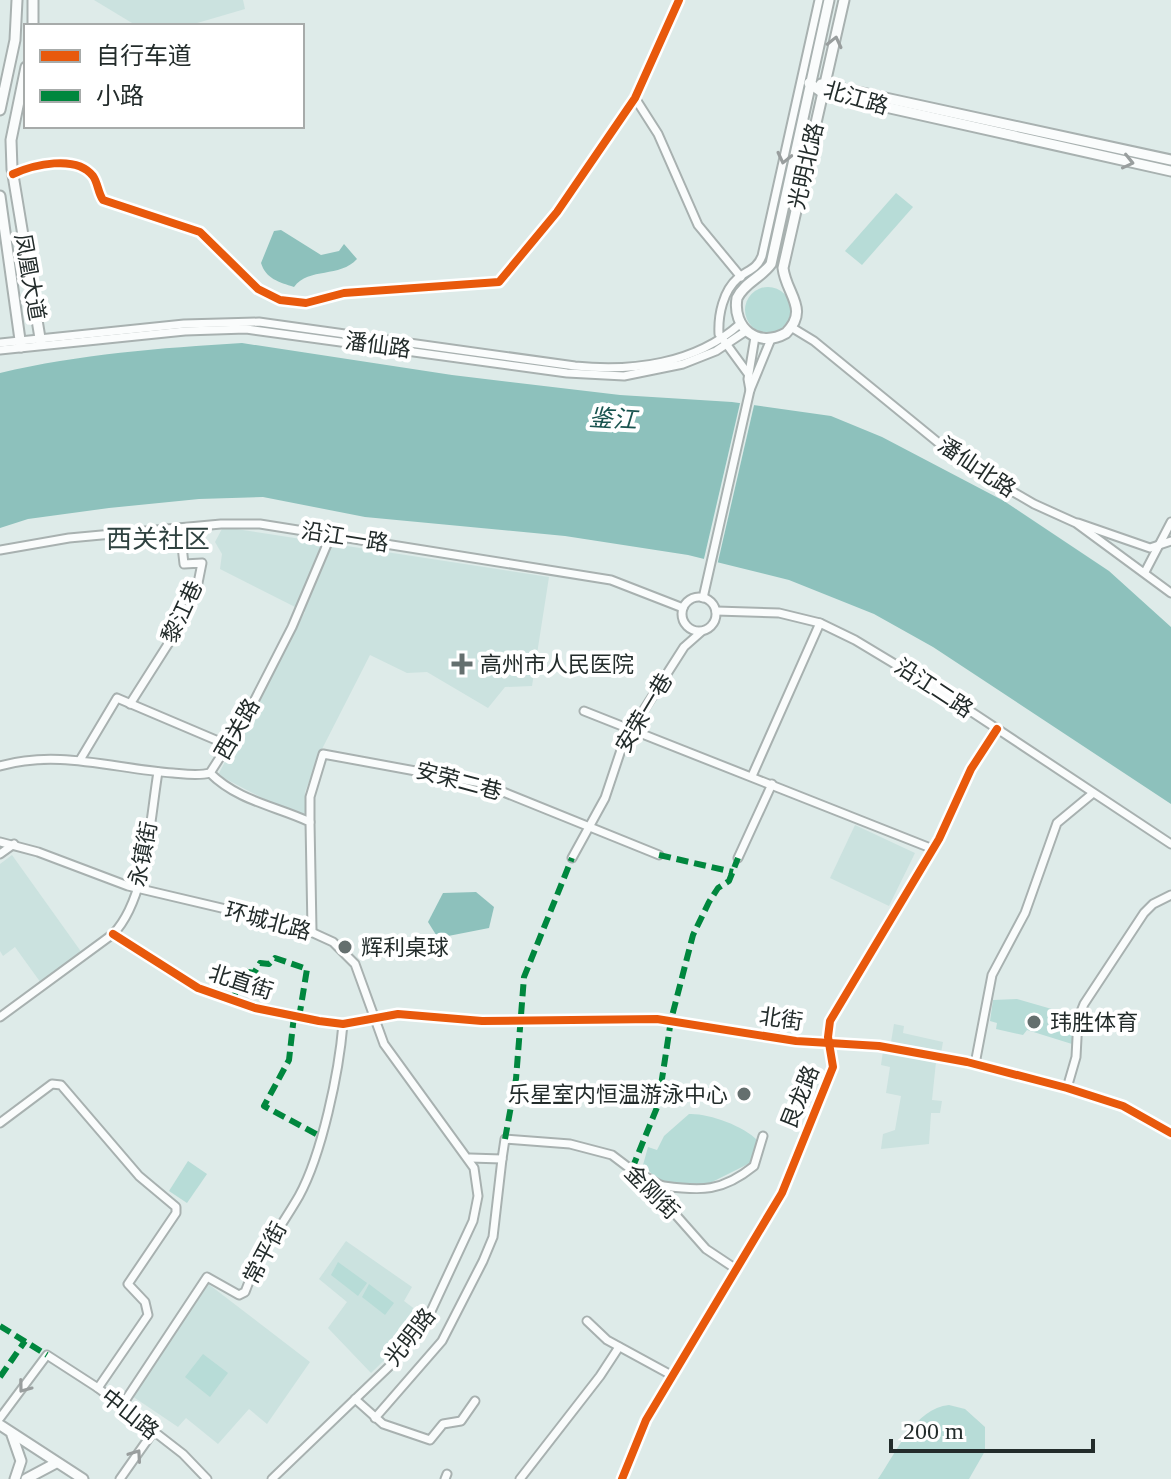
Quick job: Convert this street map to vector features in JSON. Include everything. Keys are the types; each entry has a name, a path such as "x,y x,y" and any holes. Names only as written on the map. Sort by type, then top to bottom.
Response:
{"main road":[{"path":"0,110 15,40 17,0"},
{"path":"33,0 33,24"},
{"name":"光明北路","path":"759,278 771,264 805,82 829,0"},
{"name":"光明北路","path":"791,327 798,307 783,268 844,0"},
{"name":"凤凰大道","path":"24,77 11,140 13,174 41,340"},
{"name":"北江路","path":"805,82 1171,171"},
{"name":"北江路","path":"824,88 1171,160"},
{"name":"凤凰大道","path":"0,196 21,343"},
{"path":"788,285 769,277 743,280 737,298 747,331 771,339 791,327"},
{"path":"0,1425 83,1479"},
{"path":"10,1432 21,1461 15,1479"},
{"path":"26,1479 56,1463"}],"street":[{"path":"13,174 46,162 87,171 94,178 103,200 200,232 258,289 280,300 306,303 344,293 499,282 557,212 635,98 679,0"},
{"path":"749,375 724,342 719,326 723,302 757,266 762,256 805,82 819,0"},
{"path":"635,98 658,134 698,225 743,280"},
{"name":"潘仙北路","path":"791,327 814,341 962,462 1034,504 1076,523 1171,593"},
{"name":"潘仙路","path":"0,343 246,329 605,376 662,370 705,356 747,331"},
{"path":"747,331 750,390"},
{"path":"703,598 750,390 771,339"},
{"name":"潘仙路","path":"0,350 21,343"},
{"path":"1145,572 1154,548 1171,522"},
{"name":"沿江一路","path":"0,550 69,538 237,523 611,580 683,608"},
{"path":"1076,523 1154,548 1171,541"},
{"name":"黎江巷","path":"130,704 196,593 202,563 184,564 180,528"},
{"name":"西关路","path":"0,766 20,760 80,760 158,772 210,773 230,746 292,627 331,535"},
{"path":"694,598 703,598 716,611 715,622 684,647 683,608 694,598"},
{"name":"沿江二路","path":"716,611 779,613 820,623 895,662 1171,844"},
{"path":"752,776 820,623"},
{"path":"685,624 701,632"},
{"name":"安荣一巷","path":"572,858 608,792 618,753 684,647"},
{"path":"80,760 115,700 230,746"},
{"path":"584,711 933,849"},
{"name":"艮龙路","path":"622,1479 646,1420 789,1175 831,1072 833,1054 829,1042 833,1016 933,849 976,760 997,729"},
{"name":"安荣二巷","path":"310,822 310,797 323,754 481,783 589,825"},
{"name":"永镇街","path":"0,1017 113,934 123,921 138,889 158,772"},
{"path":"210,773 233,791 266,807 310,822 312,930"},
{"path":"738,858 772,784"},
{"path":"975,1064 992,975 1025,913 1057,823 1092,794"},
{"path":"589,825 659,855"},
{"name":"环城北路","path":"0,842 14,844 138,889 312,930 333,942 355,964 372,1018 384,1044 470,1158"},
{"path":"0,854 14,844"},
{"path":"1067,1088 1076,1057 1078,1019 1084,1004 1144,913 1153,904 1171,895"},
{"name":"北直街","path":"113,934 182,980 215,995 267,1011 343,1024 372,1018"},
{"name":"北街","path":"372,1018 398,1014 482,1021 657,1019 796,1041 900,1049 975,1064 1067,1088 1115,1103 1171,1133"},
{"name":"常平街","path":"121,1407 208,1276 239,1295 245,1292 262,1250 307,1178 340,1060 343,1024"},
{"path":"0,1123 52,1084 61,1085 77,1099 115,1151 177,1209 128,1283 145,1302 148,1315 98,1388"},
{"path":"639,1175 665,1186 704,1191 754,1166 763,1136"},
{"name":"金刚街","path":"502,1159 505,1139 594,1149 612,1155 639,1175 706,1249 736,1269"},
{"path":"375,1418 441,1343 493,1237 502,1159 470,1158"},
{"name":"光明路","path":"272,1479 410,1344 439,1298 476,1211 477,1180 470,1158"},
{"path":"587,1321 619,1347 673,1376"},
{"path":"520,1479 619,1347"},
{"name":"中山路","path":"0,1418 47,1355 98,1388 183,1454 207,1479"},
{"path":"355,1399 388,1427 430,1440 443,1424 461,1421 475,1401"},
{"path":"120,1479 153,1432"}],"shaded area":[{"path":"94,0 243,0 245,9 194,24 134,24"},
{"path":"896,193 913,207 862,265 845,251"},
{"path":"768,287 784,294 791,310 784,326 768,333 752,326 745,310 752,294"},
{"name":"高州市人民医院","path":"223,527 549,577 532,686 505,687 488,708 427,672 407,673 370,655 321,751 305,792 308,804 304,816 266,800 218,775 305,612 220,569 222,554 215,542"},
{"path":"855,825 915,853 889,906 830,878"},
{"path":"12,855 82,953 41,983 15,947 3,956 0,951 0,864"},
{"name":"玮胜体育","path":"1017,999 1076,1016 1072,1044 1027,1030 1023,1035 996,1029 997,1023 990,1021 993,1000"},
{"path":"894,1024 904,1026 903,1033 943,1042 941,1053 891,1042"},
{"path":"883,1051 936,1062 932,1100 942,1101 940,1113 931,1113 929,1144 881,1149 883,1134 895,1130 901,1096 886,1093 890,1067 881,1065"},
{"path":"689,1114 725,1121 751,1135 757,1140 750,1163 704,1186 660,1182 643,1165 648,1147 657,1150 664,1136"},
{"path":"188,1161 207,1174 187,1203 169,1191"},
{"path":"346,1241 412,1287 404,1301 416,1310 402,1331 408,1337 371,1373 328,1328 347,1302 319,1279"},
{"path":"338,1262 367,1283 358,1296 331,1275"},
{"path":"207,1283 310,1362 267,1424 249,1409 218,1444 186,1418 178,1427 132,1396"},
{"path":"369,1284 394,1303 385,1315 362,1297"},
{"path":"203,1354 228,1373 210,1397 185,1377"},
{"path":"949,1405 965,1409 985,1427 985,1451 969,1479 878,1479 916,1423 937,1408"}],"water":[{"path":"281,230 321,255 339,251 344,244 357,259 342,269 308,277 294,287 283,283 270,276 261,263 274,231"},
{"name":"鉴江","path":"242,343 452,375 620,395 732,402 831,416 882,437 1004,501 1109,571 1171,627 1171,804 933,647 874,614 789,580 688,555 565,536 365,517 263,497 199,499 109,508 28,519 0,528 0,373 90,356"},
{"path":"476,892 494,907 489,928 438,938 428,922 443,893"}],"pier":[{"path":"741,399 755,401 717,566 703,563"}],"marked path":[{"path":"659,855 733,872"},
{"path":"505,1139 516,1079 524,977 572,858"},
{"path":"632,1169 658,1105 671,1020 693,935 718,888 729,881 738,858"},
{"path":"233,1001 242,971 254,973 260,963 269,964 275,958 307,969 299,1018"},
{"path":"294,1016 289,1060 264,1106 320,1136"},
{"path":"0,1326 47,1355"},
{"path":"0,1377 25,1341"}],"cycle path":[{"path":"13,174 54,163 86,169 95,179 103,200 200,232 258,289 280,300 306,303 344,293 499,282 557,212 635,98 679,0"},
{"path":"622,1479 646,1420 782,1193 833,1067 828,1037 830,1021 939,839 971,769 997,729"},
{"path":"113,934 198,988 255,1008 319,1021 343,1024 398,1014 482,1021 657,1019 796,1041 879,1046 967,1062 1067,1088 1123,1106 1171,1133"}],"place":[{"name":"高州市人民医院","path":"462,664"},
{"name":"辉利桌球","path":"345,947"},
{"name":"玮胜体育","path":"1034,1022"},
{"name":"乐星室内恒温游泳中心","path":"744,1094"}],"district":[{"name":"西关社区","path":"158,539"}]}
